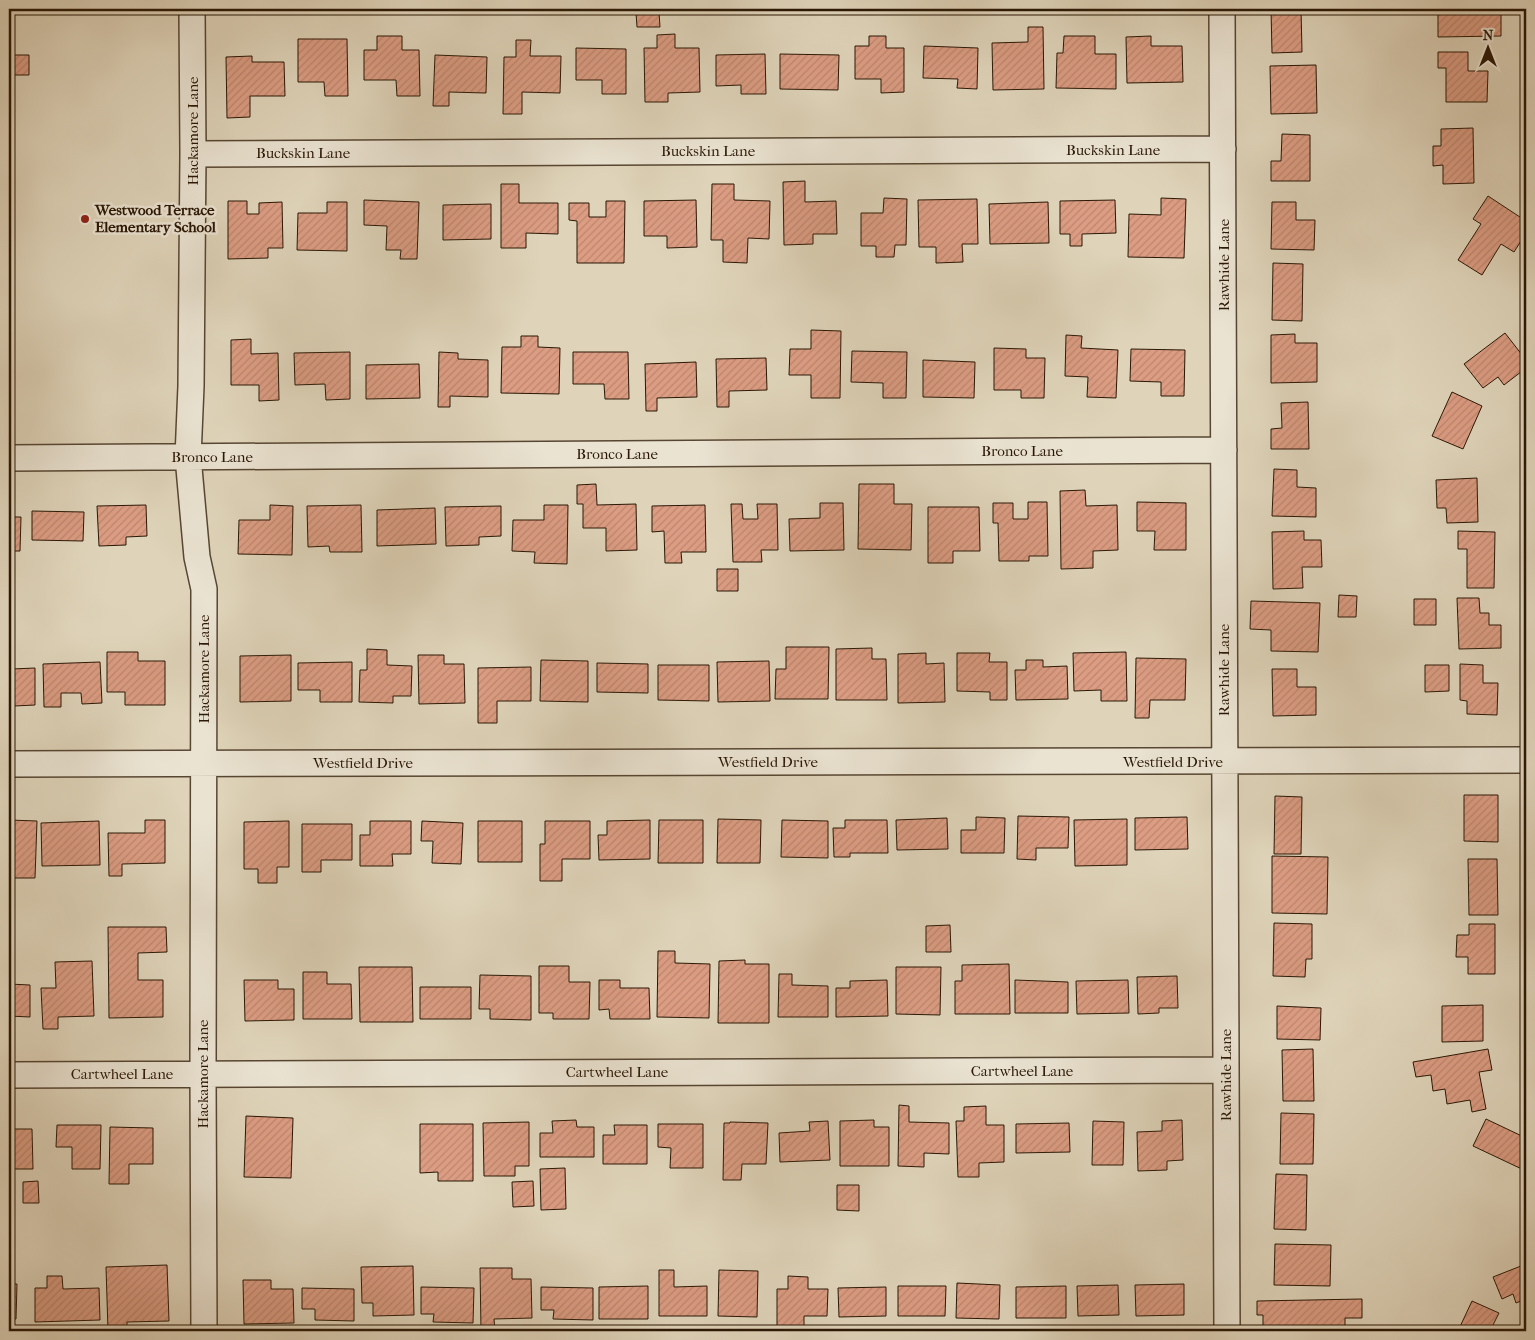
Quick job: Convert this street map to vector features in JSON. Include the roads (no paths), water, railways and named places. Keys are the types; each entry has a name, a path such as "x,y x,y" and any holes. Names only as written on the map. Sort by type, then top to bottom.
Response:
{"street":[{"name":"Hackamore Lane","path":"192,9 192,386 188,457 197,557 204,589 204,1331"},
{"name":"Rawhide Lane","path":"1222,9 1227,1331"},
{"name":"Buckskin Lane","path":"193,154 1223,149"},
{"name":"Bronco Lane","path":"9,458 1224,450"},
{"name":"Westfield Drive","path":"9,764 1526,760"},
{"name":"Cartwheel Lane","path":"9,1075 1226,1070"}],"place":[{"name":"Westwood Terrace Elementary School","path":"85,219"}]}
